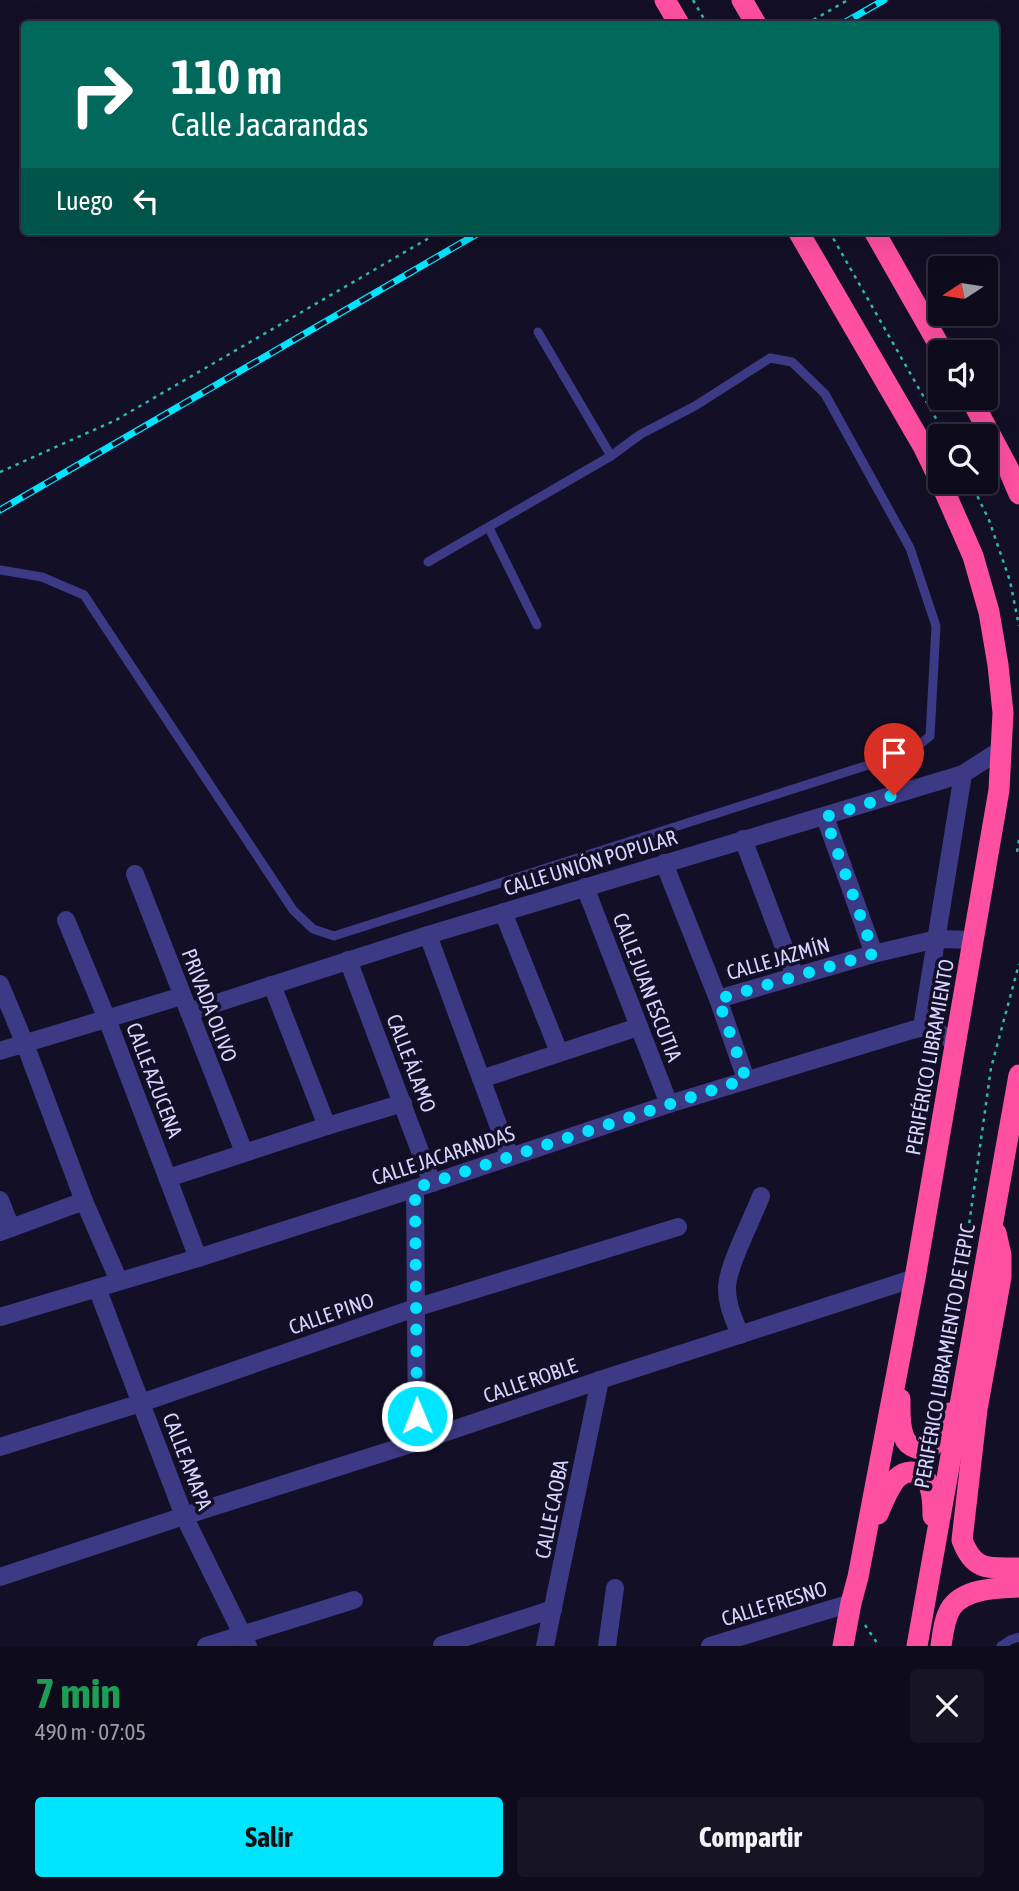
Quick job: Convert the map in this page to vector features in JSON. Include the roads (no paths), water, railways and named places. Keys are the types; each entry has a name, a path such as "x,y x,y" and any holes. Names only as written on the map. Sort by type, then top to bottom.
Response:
{"highway":[{"path":"665,0 677,21"},
{"name":"PERIFÉRICO LIBRAMIENTO","path":"800,235 928,456"},
{"path":"876,235 936,340"},
{"path":"977,410 1019,494"},
{"name":"PERIFÉRICO LIBRAMIENTO","path":"843,1646 915,1278 995,817 1002,749 1003,713 989,612 973,556 946,494"},
{"name":"PERIFÉRICO LIBRAMIENTO DE TEPIC","path":"917,1646 1019,1076"},
{"path":"993,1221 1001,1255 1001,1276 977,1409 961,1540 972,1561 989,1568 1010,1568"},
{"path":"898,1365 902,1431 907,1443 918,1449 930,1447 939,1438 964,1378"},
{"path":"866,1539 894,1482 903,1474 915,1473 925,1479 932,1493 932,1557"},
{"path":"941,1646 952,1605 971,1593 992,1588 1019,1587"}],"street":[{"name":"CALLE UNIÓN POPULAR","path":"0,1051 107,1019 272,985 503,912 962,774 1002,749"},
{"path":"955,1041 922,1027 962,774"},
{"path":"825,817 873,954"},
{"path":"743,839 795,976"},
{"path":"664,863 718,999 746,1079"},
{"name":"PRIVADA OLIVO","path":"135,874 244,1152"},
{"name":"CALLE JUAN ESCUTIA","path":"585,887 670,1104"},
{"path":"503,912 559,1052"},
{"name":"CALLE AZUCENA","path":"66,920 107,1019 198,1258"},
{"path":"428,935 510,1157"},
{"name":"CALLE JAZMÍN","path":"718,999 873,954 937,939 974,940"},
{"name":"CALLE ÁLAMO","path":"348,960 403,1103 424,1185 415,1308 417,1442"},
{"path":"0,984 84,1201 119,1281"},
{"path":"272,985 327,1126"},
{"path":"481,1079 638,1027"},
{"name":"CALLE JACARANDAS","path":"0,1317 198,1258 746,1079 922,1027"},
{"path":"168,1178 403,1103"},
{"path":"740,1335 730,1310 727,1286 733,1264 761,1196"},
{"path":"0,1200 6,1230 84,1201"},
{"name":"CALLE PINO","path":"0,1447 141,1403 415,1308 678,1227"},
{"name":"CALLE ROBLE","path":"0,1577 915,1278"},
{"name":"CALLE AMAPA","path":"97,1288 184,1516 246,1640"},
{"name":"CALLE CAOBA","path":"545,1646 600,1380"},
{"path":"607,1646 615,1588"},
{"path":"206,1646 246,1640 354,1600"},
{"name":"CALLE FRESNO","path":"710,1646 851,1603"},
{"path":"442,1645 553,1609"}],"lane":[{"path":"538,332 611,456"},
{"path":"0,570 42,577 84,594 293,910 313,929 334,936 912,751 930,736 936,626 909,548 825,394 792,362 770,358 695,406 641,434 611,456 428,562"},
{"path":"489,528 537,625"},
{"path":"1001,1646 1019,1637"}],"railway":[{"path":"847,21 884,0"},
{"path":"0,510 475,235"}]}
